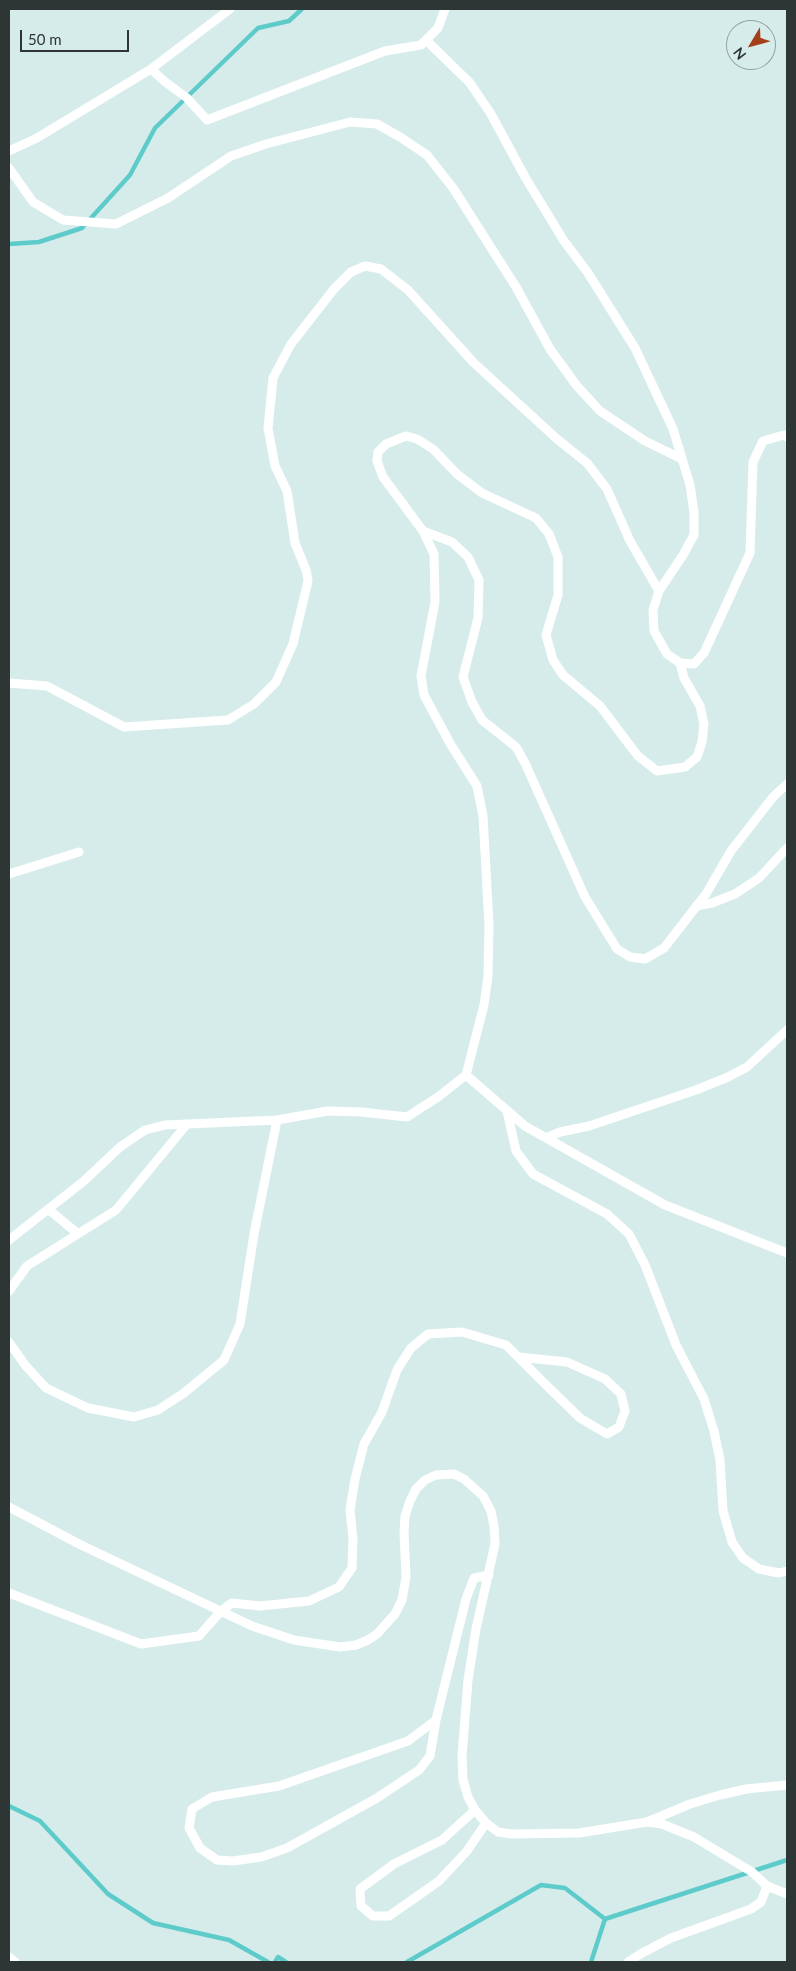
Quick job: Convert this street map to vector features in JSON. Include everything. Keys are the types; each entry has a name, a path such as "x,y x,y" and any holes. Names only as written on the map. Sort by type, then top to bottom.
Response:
{"lane":[{"path":"9,151 37,138 150,69 230,9"},
{"path":"150,69 187,98 207,120 384,51 422,45 438,28 446,9"},
{"path":"426,40 470,83 491,114 525,177 564,241 588,273 634,348 673,429 690,485 694,512 694,535 659,591 653,610 654,630 667,654 680,663 694,664 704,653 750,553 753,462 756,455 763,441 784,435 787,437"},
{"path":"9,168 34,202 63,220 116,224 168,198 231,156 266,144 350,122 377,124 426,155 453,188 516,287 550,349 577,386 600,411 645,441 682,459"},
{"path":"9,683 47,686 124,727 228,720 254,704 276,682 293,644 308,581 306,570 295,543 286,491 275,466 268,428 273,378 290,344 334,288 351,272 365,266 381,269 408,290 474,363 557,439 587,463 607,489 630,541 659,591"},
{"path":"9,1240 84,1181 120,1147 145,1130 187,1124 277,1120 328,1111 361,1112 407,1117 438,1097 466,1075 484,1005 488,976 489,924 484,816 477,786 443,731 424,695 421,676 434,602 436,580 434,554 423,530 383,477 377,461 378,452 386,444 406,436 417,439 482,493 536,518 549,534 558,556 558,595 546,635 552,660 563,675 600,706 638,756 657,771 685,767 697,757 702,742 704,724 700,706 684,678 680,663"},
{"path":"423,530 452,542 468,557 479,580 478,618 463,677 472,702 482,720 516,747 585,897 616,949 630,957 645,958 664,948 706,894 731,851 773,797 787,784"},
{"path":"696,906 712,903 735,894 759,878 787,848"},
{"path":"9,874 79,852"},
{"path":"546,1138 560,1132 590,1126 696,1090 728,1077 747,1067 787,1030"},
{"path":"466,1075 525,1126 664,1205 787,1253"},
{"path":"507,1111 516,1152 533,1174 607,1214 629,1234 645,1264 676,1345 704,1399 714,1431 720,1460 723,1511 732,1542 742,1558 759,1569 779,1573 787,1571"},
{"path":"9,1342 46,1388 88,1408 134,1417 158,1410 184,1393 224,1360 240,1324 254,1234 277,1120"},
{"path":"9,1291 27,1266 116,1210 187,1124"},
{"path":"48,1209 77,1233"},
{"path":"9,1593 141,1644 199,1636 221,1611 232,1603 260,1606 309,1601 339,1587 352,1568 354,1539 350,1510 364,1444 382,1412 397,1370 411,1348 428,1334 462,1332 506,1345 518,1357 580,1418 607,1434 619,1427 625,1411 621,1394 604,1379 567,1362 518,1357"},
{"path":"9,1507 81,1545 252,1626 294,1640 340,1647 356,1645 368,1640 378,1634 395,1614 402,1600 406,1577 404,1533 405,1516 410,1501 416,1489 425,1480 436,1475 454,1474 464,1479 483,1496 490,1511 495,1544 476,1628 468,1680 462,1756 463,1780 468,1797 475,1810 486,1823 498,1832 511,1834 579,1833 647,1822 690,1804 720,1795 746,1789 787,1785"},
{"path":"436,1720 408,1741 279,1786 212,1797 192,1809 189,1828 200,1848 217,1860 233,1861 261,1857 287,1848 377,1798 419,1770 430,1756 436,1720 466,1599 474,1578 489,1575"},
{"path":"475,1810 442,1840 394,1864 360,1889 361,1906 373,1916 389,1916 439,1881 467,1851 486,1823"},
{"path":"647,1822 662,1824 694,1836 752,1872 767,1886 787,1894"},
{"path":"628,1962 671,1938 751,1909 761,1902 767,1886"},
{"path":"9,1958 15,1962"}],"waterway":[{"path":"9,244 39,242 82,228 130,175 155,128 258,28 289,21 302,9"},
{"path":"9,1806 40,1821 108,1894 153,1923 229,1940 268,1962"},
{"path":"605,1919 787,1860"},
{"path":"407,1962 541,1885 565,1888 605,1919"},
{"path":"591,1962 605,1919"},
{"path":"275,1962 278,1957 286,1962"}]}
